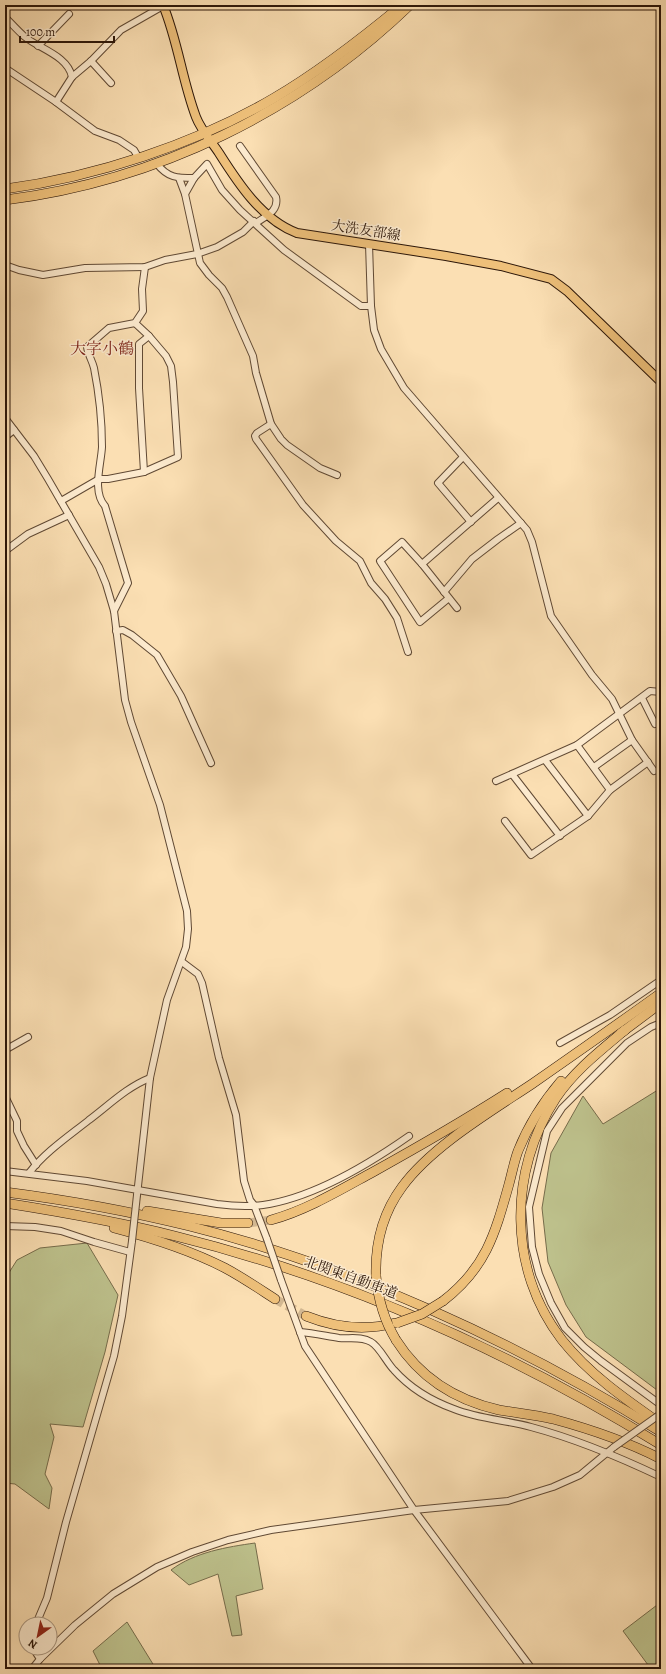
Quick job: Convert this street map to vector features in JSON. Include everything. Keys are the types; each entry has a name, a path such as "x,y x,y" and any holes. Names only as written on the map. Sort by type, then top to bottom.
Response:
{"highway":[{"path":"5,189 35,185 105,169 185,141 205,132 273,98 301,81 353,45 402,5"},
{"path":"5,200 50,193 114,177 157,164 210,142 262,115 342,64 365,46 410,5"},
{"path":"306,1316 330,1324 358,1328 382,1327 422,1314 443,1301 465,1282 474,1271 487,1249 499,1219 517,1153 530,1124 546,1100 567,1075 581,1062 661,994"},
{"path":"271,1220 306,1208 391,1162 661,1003"},
{"path":"622,1027 582,1050 458,1135 430,1157 411,1175 394,1199 382,1225 376,1255 376,1276 378,1295 384,1314 396,1340 424,1375 442,1388 462,1399 485,1406 550,1419 590,1430 631,1445 661,1459"},
{"path":"622,1027 570,1080 557,1097 543,1120 530,1150 524,1172 520,1203 520,1228 524,1254 532,1284 544,1312 562,1340 577,1358 630,1402 660,1417"},
{"name":"北関東自動車道","path":"5,1192 143,1216 190,1227 299,1260 353,1279 436,1313 508,1347 601,1396 661,1432"},
{"path":"29,1195 111,1204 221,1223 248,1223"},
{"path":"5,1203 114,1228 167,1244 225,1268 274,1299"},
{"name":"北関東自動車道","path":"5,1203 108,1221 175,1236 244,1255 349,1290 439,1326 484,1346 572,1392 661,1445"}],"main road":[{"name":"大洗友部線","path":"163,5 180,56 192,103 199,122 210,142 246,190 268,214 288,229 297,232 461,258 537,274 551,279 567,291 661,382"}],"street":[{"path":"56,102 72,76 91,62 121,30 163,5"},
{"path":"38,46 69,14"},
{"path":"5,17 25,37 59,58 71,71 72,76"},
{"path":"91,62 111,83"},
{"path":"5,68 56,102 95,131 119,140 134,150 138,157"},
{"path":"5,265 43,275 85,268 145,266 165,260 197,254 217,247 242,232 276,207 276,197 240,146"},
{"path":"157,164 164,172 179,178 194,178"},
{"path":"185,194 194,178 207,164 222,190 240,210 255,222 284,250 361,306 371,306"},
{"path":"179,178 185,194 197,254 203,268 222,288 253,356 256,373 271,424 287,445 320,468 337,475"},
{"path":"369,244 371,306 377,341 404,388 498,498 522,523 532,542 551,616 612,700 632,740 654,771"},
{"path":"114,611 128,583 105,506 100,500 99,479 102,447 100,416 93,365 88,354 87,347 109,328 135,323 143,311 142,289 145,266"},
{"path":"61,501 99,479 108,479 144,472 178,457 171,366 166,356 150,336 135,323"},
{"path":"144,472 139,388 139,344 150,336"},
{"path":"5,418 34,456 99,567 106,584 114,611 126,700 131,722 160,805 186,911 187,939 182,962 167,1000 150,1078 132,1241 122,1316 114,1356 66,1522 47,1598 39,1616"},
{"path":"271,424 257,433 255,436 256,439 303,505 336,540 360,561 371,583 385,599 397,618 408,652"},
{"path":"5,437 14,430"},
{"path":"463,457 438,483 471,522"},
{"path":"422,564 498,498"},
{"path":"5,551 28,534 69,515"},
{"path":"444,592 472,559 522,523"},
{"path":"449,598 420,622 380,561 402,542 458,608"},
{"path":"116,631 123,630 132,635 157,655 180,696 211,763"},
{"path":"496,781 577,745 650,691 661,692"},
{"path":"642,698 655,724"},
{"path":"594,767 632,740"},
{"path":"577,745 610,790"},
{"path":"545,760 588,816"},
{"path":"505,821 531,855 588,816 610,790 648,762"},
{"path":"512,774 560,836"},
{"path":"182,962 198,974 202,983 218,1058 236,1115 240,1137 242,1171 250,1200 254,1205 267,1239 305,1346 414,1510 532,1669"},
{"path":"560,1043 610,1016 661,980"},
{"path":"661,1023 651,1027 627,1043 562,1108 547,1130 529,1206 532,1247 539,1274 551,1303 565,1328 584,1347 661,1405"},
{"path":"5,1050 28,1037"},
{"path":"29,1173 36,1165 125,1092 139,1082 150,1078"},
{"path":"5,1096 16,1121 17,1131 24,1146 36,1165"},
{"path":"5,1171 29,1173 137,1192 232,1206 268,1204 292,1198 334,1180 369,1163 409,1136"},
{"path":"5,1226 35,1227 61,1231 130,1252"},
{"path":"300,1332 341,1338 361,1338 372,1342 384,1359 402,1378 418,1390 443,1404 474,1415 545,1431 607,1453 661,1477"},
{"path":"32,1669 40,1659 93,1609 113,1594 157,1567 192,1552 222,1542 271,1530 414,1510 508,1501 568,1481 580,1475 614,1447 660,1417"}],"green space":[{"path":"661,1088 661,1393 586,1337 566,1305 548,1262 542,1208 551,1153 583,1096 603,1124"},
{"path":"87,1243 118,1295 105,1352 83,1427 50,1424 54,1437 45,1474 52,1488 49,1509 15,1484 5,1483 5,1279 17,1260 40,1248"},
{"path":"255,1543 263,1589 236,1596 242,1635 232,1636 218,1574 189,1585 171,1570 190,1559 212,1551"},
{"path":"661,1602 661,1669 651,1669 623,1631"},
{"path":"127,1622 156,1669 102,1669 93,1651"}],"tunnel":[{"path":"248,1223 271,1220"},
{"path":"275,1299 306,1316"}],"district":[{"name":"大字小鶴","path":"102,348"}]}
